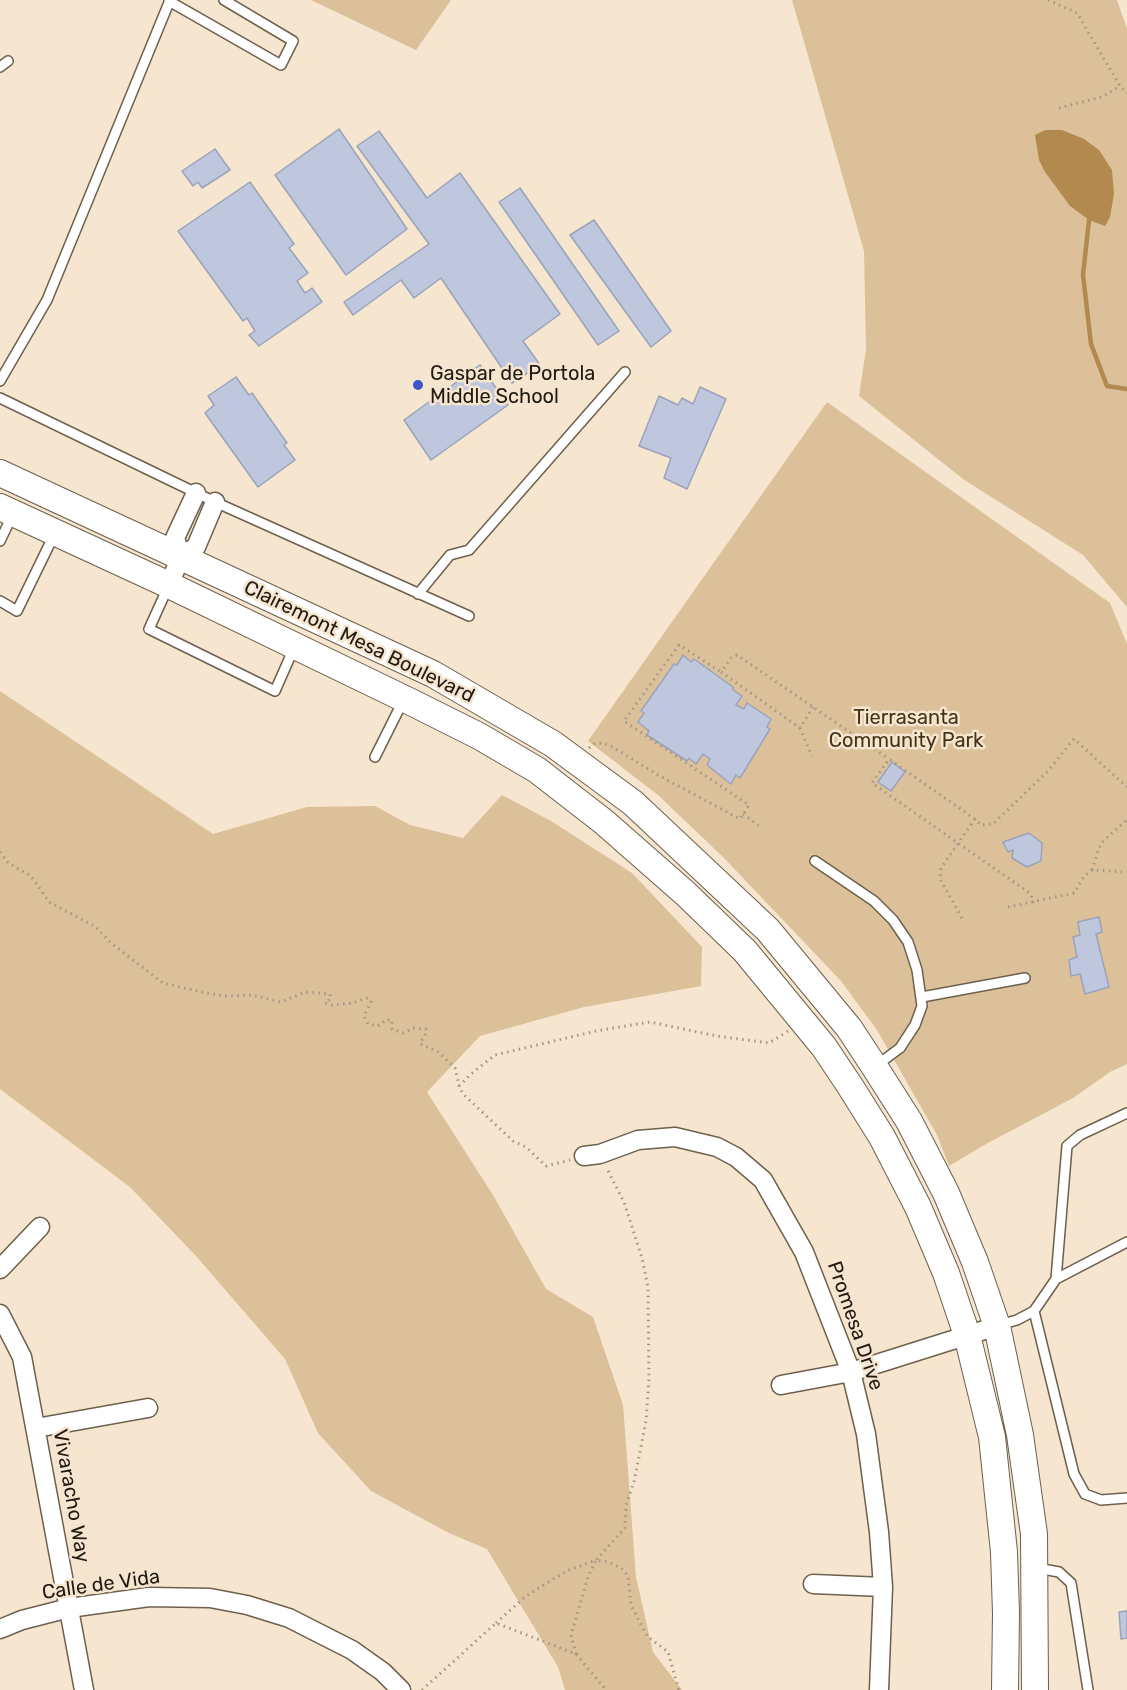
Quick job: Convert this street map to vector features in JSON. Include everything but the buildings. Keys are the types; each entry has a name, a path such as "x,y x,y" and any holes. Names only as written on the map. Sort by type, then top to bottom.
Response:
{"main road":[{"name":"Clairemont Mesa Boulevard","path":"0,473 433,674 553,744 633,803 768,930 849,1028 909,1121 946,1193 975,1262 997,1326 1020,1435 1034,1534 1035,1690"},
{"name":"Clairemont Mesa Boulevard","path":"7,510 169,585 404,699 479,736 537,770 604,822 686,894 745,951 824,1047 882,1137 918,1207 946,1273 967,1335 992,1437 1004,1552 1005,1690"},
{"path":"824,1047 845,1063 866,1069 874,1066"}],"street":[{"path":"181,556 175,538 196,493"},
{"path":"169,585 181,556 196,547 215,502"},
{"name":"Promesa Drive","path":"592,1155 638,1140 675,1137 717,1147 736,1157 763,1180 804,1252 851,1372 866,1434 879,1532 882,1587 879,1690"},
{"path":"0,1269 40,1227"},
{"name":"Vivaracho Way","path":"0,1314 22,1357 84,1690"},
{"path":"781,1385 851,1372 997,1326"},
{"path":"36,1428 148,1408"},
{"path":"813,1584 882,1587"},
{"name":"Calle de Vida","path":"0,1629 22,1620 69,1608 149,1597 210,1598 247,1605 289,1618 352,1650 383,1672 401,1690"}],"lane":[{"path":"0,381 47,300 170,0 281,65 293,41 224,0"},
{"path":"0,67 8,61"},
{"path":"418,594 450,555 469,550 625,372"},
{"path":"0,399 215,502 469,616"},
{"path":"0,541 7,510"},
{"path":"0,602 17,610 55,533"},
{"path":"169,585 149,628 274,691 295,646"},
{"path":"375,757 404,699"},
{"path":"814,861 874,901 893,921 908,942 917,970 922,1006 915,1025 900,1048 874,1066"},
{"path":"922,997 1025,978"},
{"path":"1056,1279 1067,1146 1080,1135 1127,1113"},
{"path":"997,1326 1017,1320 1034,1311 1056,1279 1127,1242"},
{"path":"1034,1311 1074,1474 1085,1494 1101,1500 1127,1498"},
{"path":"1035,1568 1059,1572 1071,1583 1088,1690"}],"path":[{"path":"1048,0 1077,13 1120,86 1127,93"},
{"path":"1059,108 1102,97 1120,86"},
{"path":"589,748 594,744 602,743 611,746 658,775 740,819 748,805 624,721 679,645 722,672 800,728 812,756"},
{"path":"722,672 731,658 737,655 981,825 993,824 1047,772 1074,739 1127,787"},
{"path":"800,728 813,707"},
{"path":"889,759 872,783 1031,894 1033,903"},
{"path":"743,814 762,828"},
{"path":"962,918 940,879 941,868 975,819"},
{"path":"1008,907 1074,893 1084,876 1092,870 1104,840 1127,820"},
{"path":"0,852 8,863 31,876 49,902 96,927 111,943 163,983 224,996 252,995 280,1002 306,992 330,994 331,998 325,1003 332,1005 370,999 371,1002 364,1016 368,1024 378,1026 386,1020 392,1020 392,1029 403,1034 413,1028 426,1029 426,1034 420,1043 437,1051 455,1068 463,1094 513,1141 526,1147 546,1166 592,1155 624,1202 642,1258 648,1287 649,1379 646,1421 634,1482 626,1504 625,1528 596,1560 588,1577 571,1635 576,1654 606,1690"},
{"path":"1092,870 1127,872"},
{"path":"459,1086 495,1055 596,1031 651,1022 717,1036 769,1043 803,1022"},
{"path":"422,1690 525,1597 568,1570 596,1560 621,1568 628,1576 631,1605 647,1636 668,1652 680,1690"},
{"path":"496,1623 576,1654"}],"green space":[{"path":"311,0 451,0 416,50"},
{"path":"792,0 1117,0 1127,29 1127,607 1083,555 963,479 859,396 866,349 864,251"},
{"name":"Tierrasanta Community Park","path":"827,402 1110,603 1127,644 1127,1064 1110,1072 1073,1098 949,1166 937,1135 877,1030 841,981 724,858 658,795 588,741"},
{"path":"0,691 213,834 307,807 375,806 410,825 463,838 502,795 551,821 632,873 702,947 701,986 584,1007 480,1036 427,1092 493,1195 546,1289 593,1317 623,1405 636,1577 653,1652 682,1690 565,1690 558,1667 487,1549 449,1533 371,1491 318,1433 285,1359 196,1256 130,1187 0,1089"}],"shaded area":[{"path":"1045,130 1062,130 1084,139 1099,150 1112,170 1114,194 1110,217 1105,226 1089,220 1070,206 1045,172 1039,160 1035,135"}],"waterway":[{"path":"1089,220 1083,275 1091,344 1107,386 1127,389"}],"place":[{"name":"Gaspar de Portola Middle School","path":"418,385"}]}
